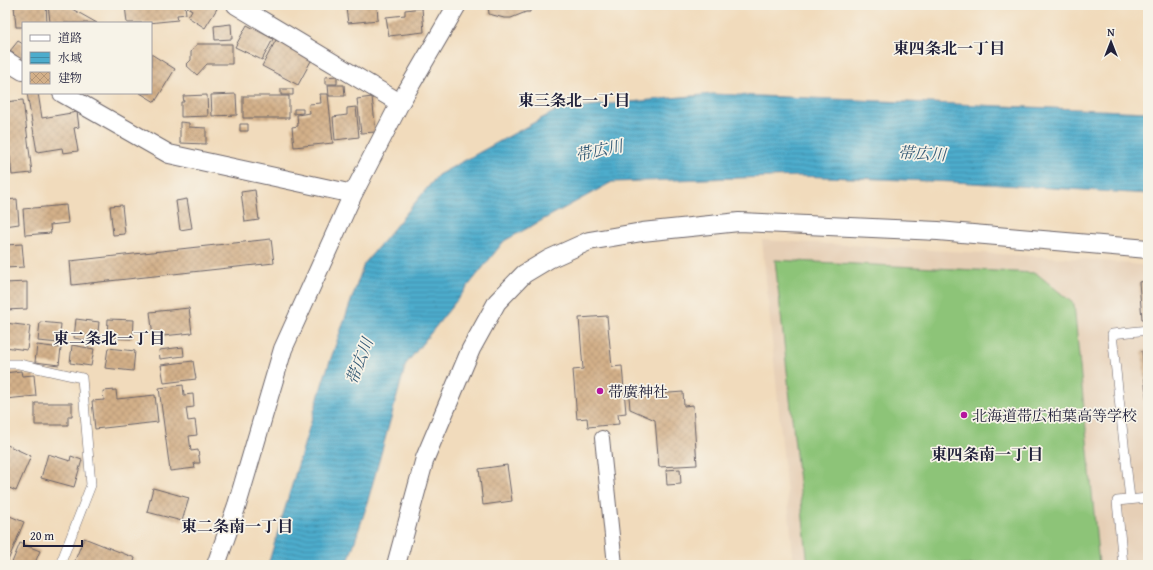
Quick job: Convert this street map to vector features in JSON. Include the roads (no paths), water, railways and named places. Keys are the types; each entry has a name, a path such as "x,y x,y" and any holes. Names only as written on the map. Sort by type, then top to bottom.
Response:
{"street":[{"path":"236,5 400,103"},
{"path":"216,565 237,505 283,349 353,194 400,103 457,5"},
{"path":"5,60 22,69"},
{"path":"64,94 169,154 353,194"},
{"path":"396,565 425,458 471,349 497,302 524,274 549,259 589,241 642,232 739,222 938,231 1148,248"},
{"path":"602,438 615,565"}],"lane":[{"path":"1130,499 1112,334 1148,330"},
{"path":"5,364 19,364 82,378 91,485 60,565"},
{"path":"1123,565 1117,501 1148,498"}],"water":[{"name":"帯広川","path":"712,94 1148,112 1148,194 955,182 800,176 612,182 504,241 406,364 365,511 347,565 268,565 324,378 364,264 438,175 559,109"}],"place":[{"name":"帯廣神社","path":"600,391"},
{"name":"北海道帯広柏葉高等学校","path":"964,415"}],"district":[{"name":"東四条北一丁目","path":"949,48"},
{"name":"東三条北一丁目","path":"574,100"},
{"name":"東二条北一丁目","path":"109,338"},
{"name":"東四条南一丁目","path":"987,454"},
{"name":"東二条南一丁目","path":"237,526"}]}
